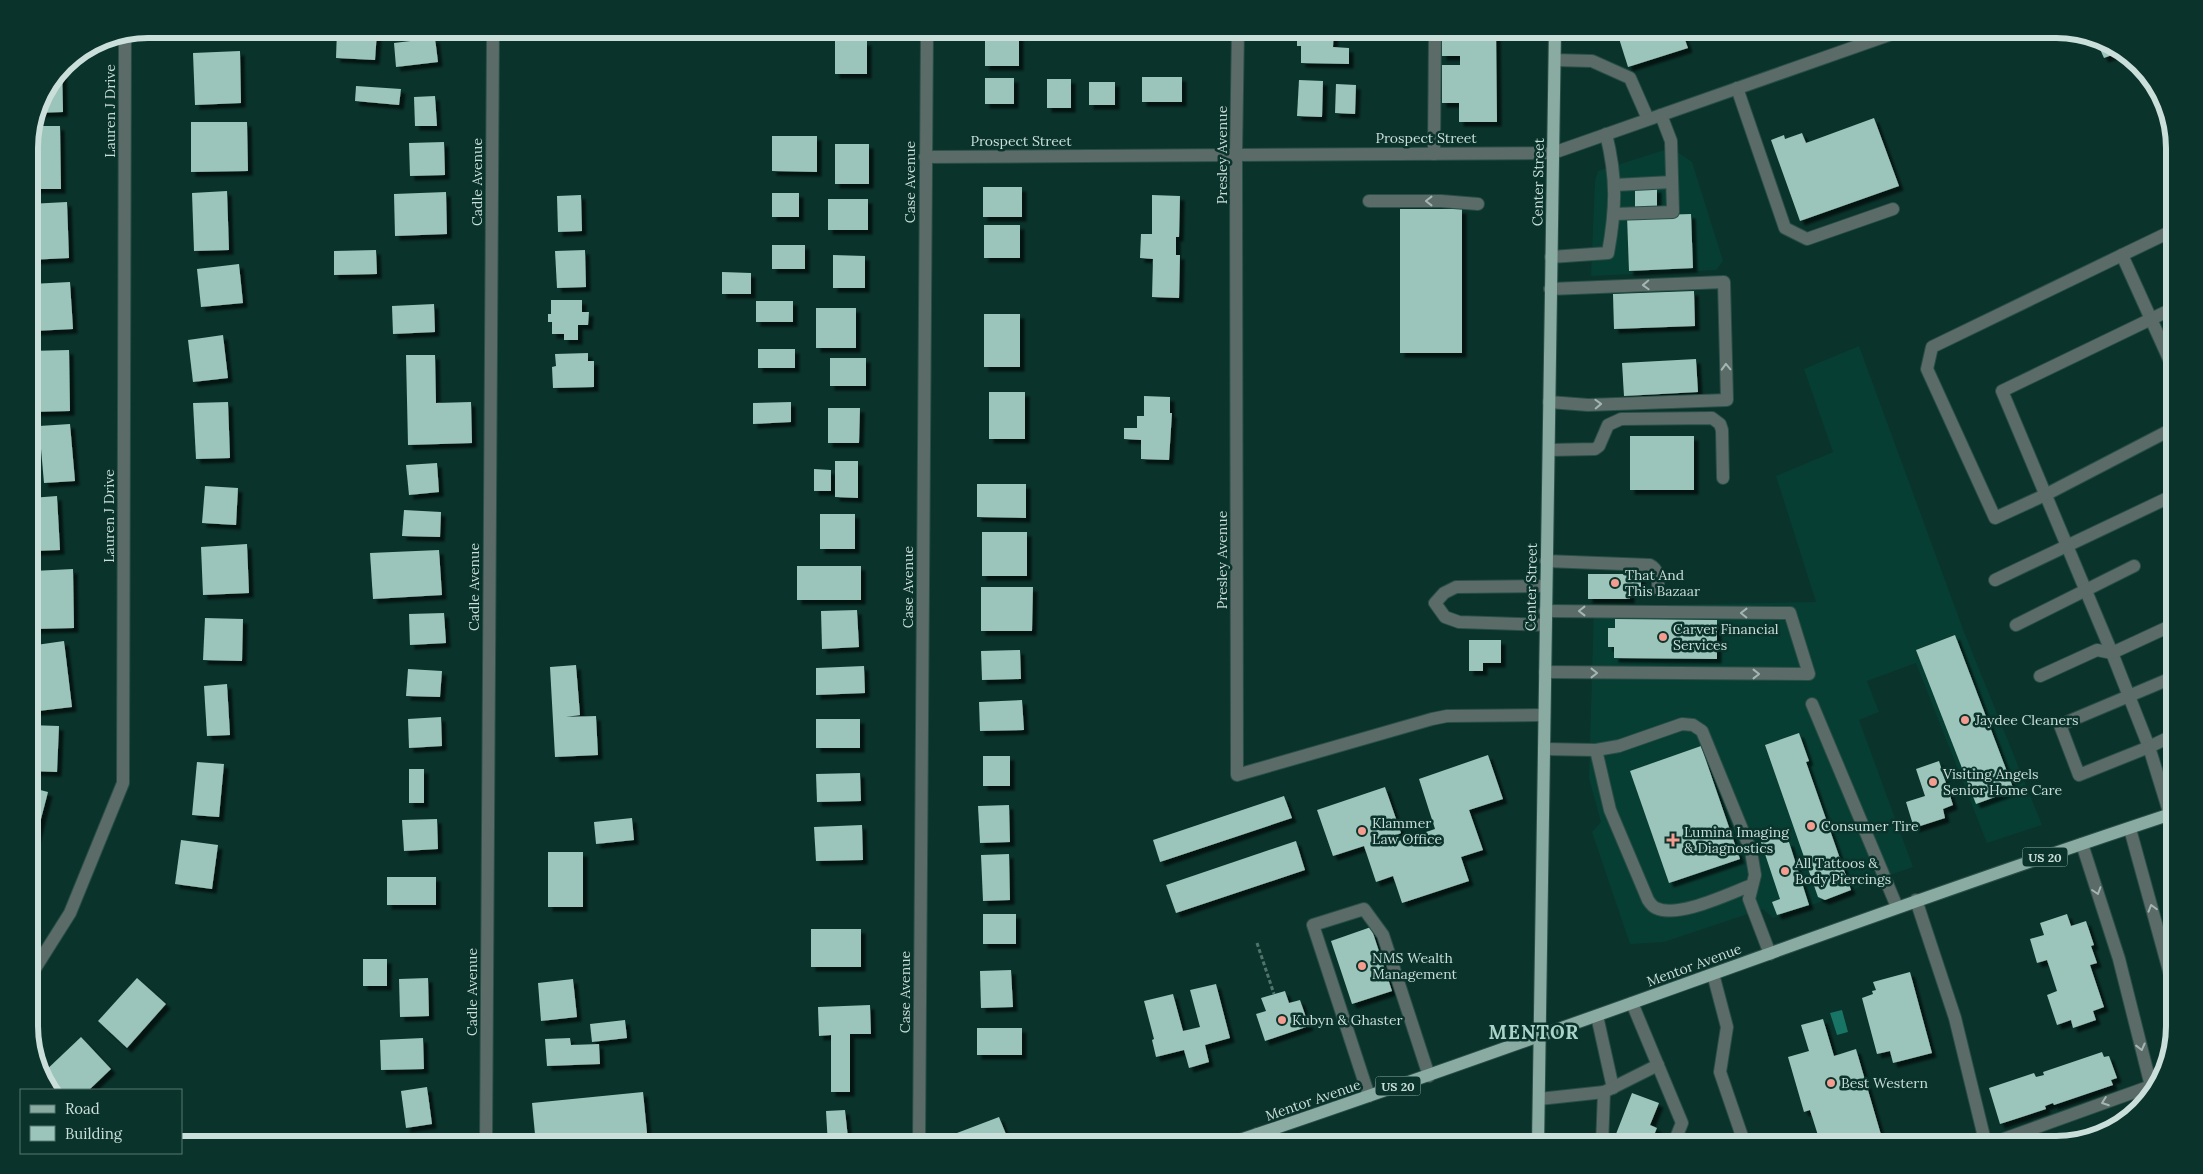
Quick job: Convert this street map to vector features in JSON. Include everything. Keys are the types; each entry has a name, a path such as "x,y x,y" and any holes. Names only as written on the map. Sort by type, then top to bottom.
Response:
{"main road":[{"name":"Center Street","path":"1538,1136 1545,586 1549,450 1555,38"},
{"name":"Mentor Avenue","path":"1268,1136 1369,1096 1539,1037 1916,900 2166,816"}],"street":[{"name":"Cadle Avenue","path":"486,1136 493,38"},
{"name":"Case Avenue","path":"919,1136 926,38"},
{"name":"Presley Avenue","path":"1238,38 1236,154 1237,775 1432,718 1447,716 1544,715"},
{"path":"1434,154 1435,38"},
{"name":"Prospect Street","path":"925,157 1553,152 1880,38"},
{"name":"Lauren J Drive","path":"38,964 70,913 123,783 125,40"},
{"path":"1555,60 1592,61 1630,78 1648,119"},
{"path":"1737,88 1785,228 1807,239 1893,209"},
{"path":"1615,214 1673,212 1671,141 1661,114"},
{"path":"1551,257 1608,253 1615,214 1613,160 1606,134"},
{"path":"1614,185 1672,182"},
{"path":"1369,201 1442,201 1478,204"},
{"path":"2165,234 1932,347 1927,369 1995,518 2045,495 2165,433"},
{"path":"2122,255 2165,351"},
{"path":"1549,402 1588,405 1727,400 1724,282 1550,289"},
{"path":"2165,312 2002,391 2112,653 2149,747 2166,796"},
{"path":"1549,450 1595,449 1599,446 1608,425 1622,419 1712,418 1720,424 1722,430 1723,478"},
{"path":"1995,580 2165,499"},
{"path":"1546,561 1650,565 1658,574 1658,590"},
{"path":"2016,625 2134,566"},
{"path":"1545,586 1456,587 1444,593 1435,603 1445,617 1459,622 1545,625"},
{"path":"1545,611 1790,613 1809,674 1545,672"},
{"path":"2040,676 2097,650 2112,653 2166,628"},
{"path":"2166,681 2060,726 2079,775 2166,740"},
{"path":"1812,704 1897,907"},
{"path":"1544,749 1596,750 1631,743 1682,724 1693,725 1702,731 1752,851 1755,866 1749,899 1770,954"},
{"path":"1596,750 1610,810 1648,900 1654,908 1663,911 1679,911 1752,885"},
{"path":"2130,828 2166,959"},
{"path":"2082,844 2119,959 2150,1082"},
{"path":"1916,900 1955,1018 1984,1136"},
{"path":"1369,1096 1313,925 1364,909 1383,935 1429,1076"},
{"path":"1713,974 1727,1027 1720,1072 1742,1136"},
{"path":"1632,1003 1682,1123 1677,1136"},
{"path":"1597,1016 1609,1090 1603,1136"},
{"path":"1539,1099 1609,1090 1658,1065"},
{"path":"2012,1136 2146,1090"}],"path":[{"path":"1257,943 1274,994"}],"shaded area":[{"path":"1671,148 1692,162 1723,261 1716,270 1591,276 1595,181 1598,171"},
{"path":"1859,346 1964,632 2042,825 1987,843 1916,663 1867,681 1879,712 1859,720 1913,867 1861,885 1853,891 1773,918 1763,909 1664,942 1630,944 1592,832 1601,822 1589,778 1594,606 1816,602 1776,476 1833,452 1804,369"},
{"path":"1842,1010 1848,1032 1837,1035 1830,1013"}],"building":[{"path":"337,38 377,38 375,60 336,58"},
{"path":"435,38 438,62 396,67 394,43"},
{"path":"985,38 1019,38 1019,66 985,66"},
{"path":"1297,38 1334,38 1333,47 1349,48 1349,64 1301,63 1301,46 1297,46"},
{"path":"1442,38 1496,38 1497,122 1459,122 1459,103 1442,103 1442,65 1460,65 1460,56 1442,56"},
{"path":"1619,38 1684,38 1688,48 1628,67"},
{"path":"835,41 867,41 867,74 835,74"},
{"path":"2099,47 2114,54 2104,58"},
{"path":"240,51 241,103 195,105 193,53"},
{"path":"1142,77 1182,77 1182,102 1142,102"},
{"path":"62,78 63,112 43,113 52,92"},
{"path":"985,78 1014,78 1014,104 985,104"},
{"path":"1047,79 1071,79 1071,108 1047,108"},
{"path":"1299,80 1323,81 1322,117 1297,116"},
{"path":"1089,82 1115,82 1115,105 1089,105"},
{"path":"1336,84 1356,85 1355,114 1335,113"},
{"path":"356,86 401,89 399,105 355,101"},
{"path":"435,96 437,126 415,126 414,97"},
{"path":"1874,118 1899,186 1800,221 1771,140 1784,135 1785,139 1802,133 1806,143"},
{"path":"191,122 247,122 248,171 191,172"},
{"path":"40,126 60,126 61,189 38,189"},
{"path":"772,136 817,136 817,172 772,171"},
{"path":"444,142 445,175 410,176 409,143"},
{"path":"835,144 869,144 869,184 835,184"},
{"path":"983,187 1022,187 1022,217 983,217"},
{"path":"1635,188 1657,188 1657,210 1635,210"},
{"path":"227,191 229,250 194,251 192,193"},
{"path":"446,192 447,234 395,236 394,194"},
{"path":"772,193 799,193 799,217 772,217"},
{"path":"581,195 582,231 558,232 557,196"},
{"path":"1152,195 1180,196 1179,237 1176,237 1176,255 1180,255 1179,298 1152,297 1153,259 1140,258 1141,234 1152,234"},
{"path":"828,199 868,199 868,230 828,230"},
{"path":"67,202 69,258 38,260 38,204"},
{"path":"1400,209 1462,209 1462,353 1400,353"},
{"path":"1691,214 1693,268 1629,271 1627,216"},
{"path":"984,225 1020,225 1020,258 984,258"},
{"path":"772,245 805,245 805,269 772,269"},
{"path":"376,250 377,274 334,275 334,251"},
{"path":"585,250 586,287 557,288 555,251"},
{"path":"833,255 865,256 865,288 833,288"},
{"path":"239,264 243,303 201,307 197,269"},
{"path":"722,272 751,273 751,294 722,294"},
{"path":"70,282 73,329 38,331 38,284"},
{"path":"1694,291 1695,326 1614,329 1613,294"},
{"path":"551,300 582,300 582,312 589,312 588,325 578,325 578,340 564,340 564,334 552,334 552,322 548,322 548,314 551,314"},
{"path":"756,301 793,301 793,322 756,322"},
{"path":"434,304 435,332 393,334 392,306"},
{"path":"816,308 856,308 856,348 816,348"},
{"path":"984,314 1020,314 1020,367 984,367"},
{"path":"223,335 228,378 193,382 188,340"},
{"path":"758,349 795,349 795,368 758,368"},
{"path":"69,350 70,411 38,412 38,351"},
{"path":"588,353 588,361 594,361 594,387 553,388 552,367 556,366 555,354"},
{"path":"406,355 435,355 436,403 471,402 472,443 408,445"},
{"path":"830,358 866,358 866,386 830,386"},
{"path":"1696,359 1698,392 1624,396 1622,363"},
{"path":"989,392 1025,392 1025,439 989,439"},
{"path":"1144,396 1170,397 1170,413 1172,413 1169,460 1141,459 1141,440 1124,439 1124,428 1137,428 1137,416 1144,416"},
{"path":"228,402 230,458 196,459 193,403"},
{"path":"791,402 791,422 753,424 753,403"},
{"path":"828,408 860,408 859,443 828,443"},
{"path":"70,424 75,481 44,483 39,426"},
{"path":"1630,436 1694,436 1694,490 1630,490"},
{"path":"835,461 858,461 858,498 835,497"},
{"path":"437,463 439,492 409,495 406,465"},
{"path":"814,469 831,470 831,491 814,491"},
{"path":"977,484 1026,484 1026,518 977,517"},
{"path":"205,486 238,488 236,525 202,523"},
{"path":"57,496 60,550 38,551 38,497"},
{"path":"404,510 441,512 440,537 402,536"},
{"path":"820,514 855,514 855,549 820,549"},
{"path":"982,532 1027,532 1027,576 982,576"},
{"path":"247,544 249,593 203,595 201,547"},
{"path":"439,550 442,595 373,599 370,553"},
{"path":"797,566 861,566 861,600 797,600"},
{"path":"73,569 74,628 38,629 38,571"},
{"name":"That And This Bazaar","path":"1588,574 1641,574 1641,591 1630,591 1630,599 1588,599"},
{"path":"981,587 1033,587 1032,631 981,631"},
{"path":"857,610 859,647 822,649 821,611"},
{"path":"444,613 446,643 410,645 409,614"},
{"path":"205,618 243,619 242,661 203,660"},
{"name":"Carver Financial Services","path":"1615,619 1717,620 1717,659 1614,658 1614,647 1608,647 1608,628 1615,628"},
{"name":"Jaydee Cleaners","path":"1955,635 2014,790 1976,804 1916,650"},
{"path":"1469,640 1501,640 1501,663 1483,663 1483,671 1469,671"},
{"path":"64,641 72,707 38,711 38,645"},
{"path":"1020,650 1021,679 982,680 981,651"},
{"path":"576,665 580,715 566,717 596,716 598,755 555,757 550,667"},
{"path":"864,666 865,693 816,695 816,668"},
{"path":"408,669 442,671 440,697 406,696"},
{"path":"227,684 230,735 207,736 204,686"},
{"path":"1022,700 1024,730 980,731 979,702"},
{"path":"441,717 442,746 409,748 408,719"},
{"path":"816,719 860,719 860,748 816,748"},
{"path":"38,725 59,726 57,772 38,771"},
{"name":"Consumer Tire","path":"1799,733 1809,761 1806,762 1851,890 1825,900 1818,897 1765,745"},
{"path":"1701,746 1740,859 1669,883 1630,771"},
{"name":"Klammer Law Office","path":"1488,755 1503,799 1469,810 1483,850 1461,857 1469,881 1402,903 1393,876 1376,882 1364,846 1333,856 1317,810 1385,787 1401,833 1397,835 1399,841 1435,829 1419,779"},
{"path":"983,756 1010,756 1010,786 983,786"},
{"name":"Visiting Angels Senior Home Care","path":"1939,761 1953,805 1943,809 1945,818 1914,828 1906,802 1925,796 1916,769"},
{"path":"197,762 224,764 219,817 192,815"},
{"path":"409,769 424,769 424,803 409,803"},
{"path":"860,773 861,801 817,802 816,774"},
{"path":"38,789 48,792 38,830"},
{"path":"1284,796 1292,818 1160,862 1153,840"},
{"path":"1009,805 1010,842 980,843 978,806"},
{"path":"632,818 634,840 596,844 594,822"},
{"path":"437,819 438,849 404,851 402,820"},
{"path":"862,825 863,860 816,861 814,827"},
{"name":"All Tattoos & Body Piercings","path":"1780,835 1783,843 1789,842 1809,905 1777,915 1772,902 1780,899 1761,842"},
{"path":"181,840 218,845 212,889 175,884"},
{"path":"1296,841 1305,870 1176,913 1166,885"},
{"path":"548,852 583,852 583,907 548,907"},
{"path":"1009,854 1010,900 983,901 981,855"},
{"path":"387,877 436,877 436,905 387,905"},
{"path":"983,914 1016,914 1016,944 983,944"},
{"path":"2067,914 2071,926 2086,921 2094,945 2091,946 2097,963 2090,965 2104,1007 2093,1011 2096,1020 2073,1028 2071,1020 2057,1025 2047,995 2057,991 2047,960 2037,963 2030,939 2044,935 2040,923"},
{"name":"NMS Wealth Management","path":"1371,927 1392,991 1352,1004 1331,941"},
{"path":"811,929 861,929 861,967 811,967"},
{"path":"363,959 387,959 387,986 363,986"},
{"path":"1011,970 1013,1007 981,1008 980,971"},
{"path":"1910,972 1932,1053 1893,1063 1890,1051 1877,1054 1862,998 1873,994 1872,991 1876,990 1873,982"},
{"path":"137,978 166,1004 127,1048 98,1021"},
{"path":"428,978 429,1016 400,1017 399,979"},
{"path":"573,979 577,1017 541,1021 538,983"},
{"path":"1216,984 1230,1038 1205,1045 1209,1062 1189,1068 1184,1050 1156,1057 1152,1040 1154,1039 1144,1001 1173,994 1183,1031 1200,1027 1190,990"},
{"name":"Kubyn & Ghaster","path":"1285,991 1289,1003 1300,1000 1309,1026 1265,1041 1256,1014 1266,1011 1261,998"},
{"path":"870,1005 871,1034 850,1034 850,1092 831,1092 831,1035 819,1036 818,1007"},
{"name":"Best Western","path":"1823,1019 1834,1056 1856,1049 1881,1136 1818,1136 1810,1110 1804,1112 1788,1057 1809,1051 1801,1025"},
{"path":"625,1020 627,1038 592,1042 590,1024"},
{"path":"977,1028 1022,1028 1022,1055 977,1055"},
{"path":"81,1037 111,1069 90,1089 57,1089 47,1070"},
{"path":"423,1038 424,1069 381,1070 380,1040"},
{"path":"570,1038 571,1045 599,1044 600,1064 547,1066 545,1039"},
{"path":"2102,1052 2104,1057 2109,1056 2117,1078 2111,1080 2113,1085 2054,1105 2053,1103 2045,1106 2046,1109 2000,1124 1989,1088 2034,1073 2036,1077 2044,1075 2043,1072"},
{"path":"427,1087 432,1124 406,1128 401,1091"},
{"path":"643,1092 647,1136 535,1136 532,1103"},
{"path":"1632,1093 1659,1103 1650,1125 1657,1128 1654,1136 1621,1136 1616,1134"},
{"path":"845,1110 848,1136 827,1136 826,1111"},
{"path":"999,1117 1007,1136 958,1136 957,1133"}],"place":[{"name":"That And This Bazaar","path":"1615,583"},
{"name":"Carver Financial Services","path":"1663,637"},
{"name":"Jaydee Cleaners","path":"1965,720"},
{"name":"Visiting Angels Senior Home Care","path":"1933,782"},
{"name":"Consumer Tire","path":"1811,826"},
{"name":"Klammer Law Office","path":"1362,831"},
{"name":"Lumina Imaging & Diagnostics","path":"1673,840"},
{"name":"All Tattoos & Body Piercings","path":"1785,871"},
{"name":"NMS Wealth Management","path":"1362,966"},
{"name":"Kubyn & Ghaster","path":"1282,1020"},
{"name":"Best Western","path":"1831,1083"}],"district":[{"name":"MENTOR","path":"1534,1032"}]}
